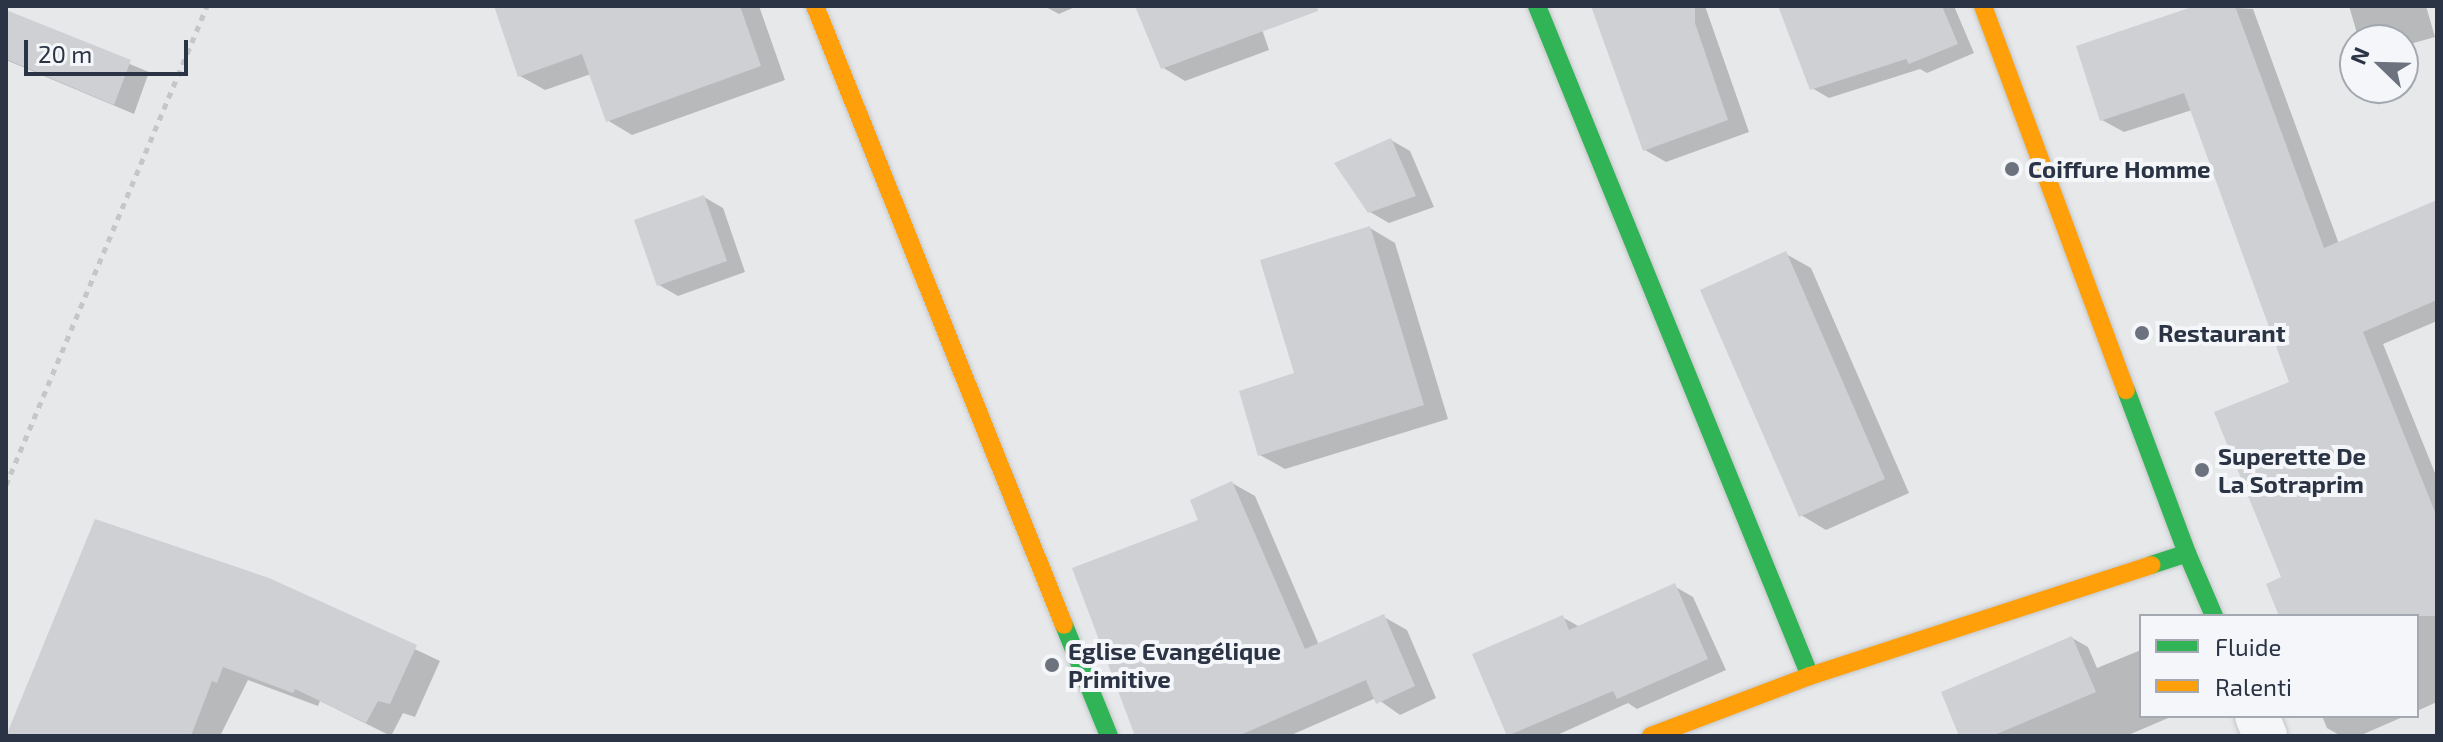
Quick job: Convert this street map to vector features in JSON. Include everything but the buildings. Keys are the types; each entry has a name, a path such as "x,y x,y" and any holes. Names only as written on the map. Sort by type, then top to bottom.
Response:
{"street":[{"path":"815,6 1109,736"},
{"path":"1537,6 1810,676"},
{"path":"1983,6 2187,553 2213,614"},
{"path":"1651,736 1810,676 2187,553"}],"path":[{"path":"6,485 207,6"}],"traffic: fast":[{"path":"1537,6 1810,676"},
{"path":"2126,390 2187,553"},
{"path":"2151,565 2187,553 2213,614"},
{"path":"1064,625 1109,736"}],"traffic: slow":[{"path":"815,6 1064,625"},
{"path":"1983,6 2126,390"},
{"path":"1651,736 1810,676 2151,565"}],"place":[{"name":"Coiffure Homme","path":"2012,169"},
{"name":"Restaurant","path":"2142,333"},
{"name":"Superette De La Sotraprim","path":"2202,470"},
{"name":"Eglise Evangélique Primitive","path":"1052,665"}]}
